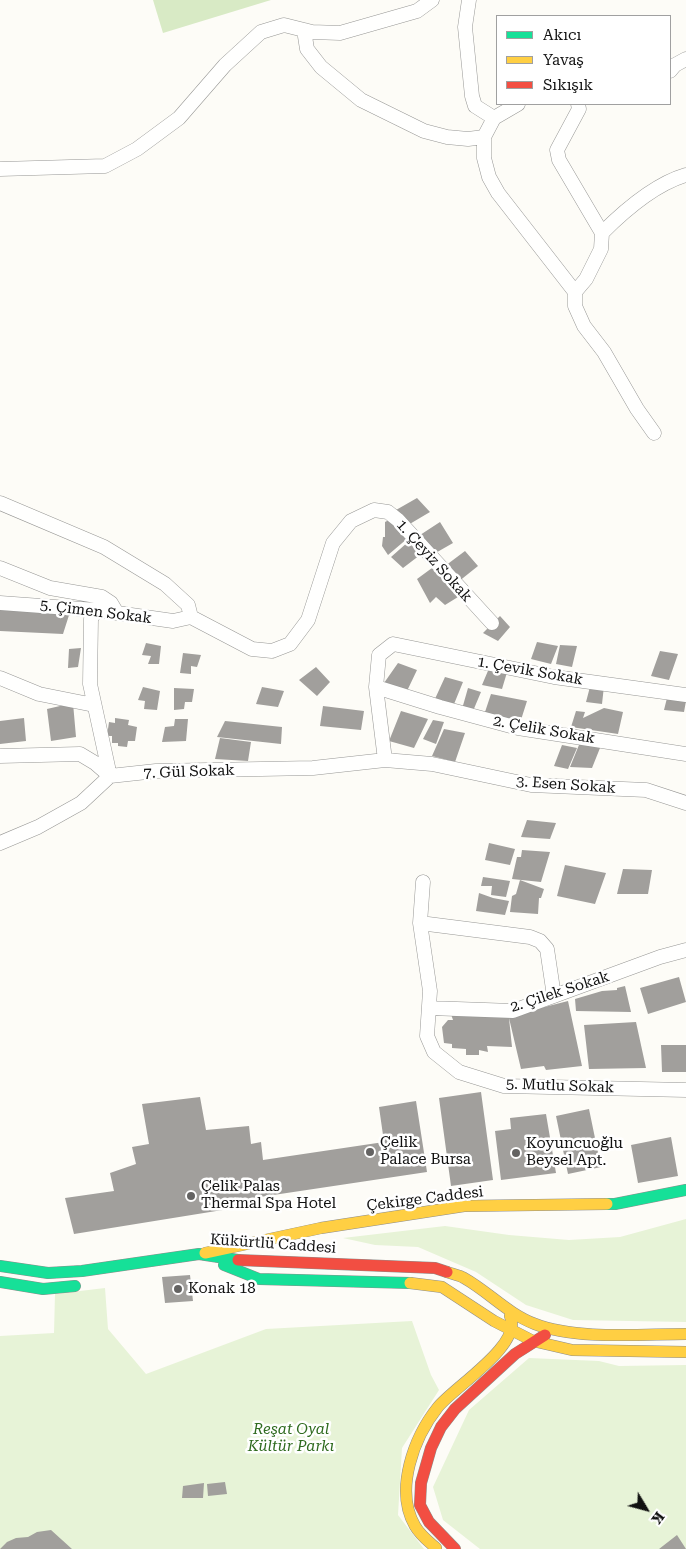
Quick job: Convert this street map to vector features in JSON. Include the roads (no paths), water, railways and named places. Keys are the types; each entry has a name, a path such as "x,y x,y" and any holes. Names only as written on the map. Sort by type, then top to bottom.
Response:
{"main road":[{"name":"Çekirge Caddesi","path":"115,1277 199,1254 321,1228 464,1206 616,1204 686,1190"},
{"name":"Çekirge Caddesi","path":"0,1266 48,1273 82,1271 199,1254"},
{"name":"Kükürtlü Caddesi","path":"199,1254 240,1260 435,1268 464,1278 508,1309 534,1324 556,1330 579,1334 686,1334"},
{"name":"Kükürtlü Caddesi","path":"199,1254 259,1279 404,1282 442,1287 512,1331 533,1340 572,1350 686,1352"},
{"path":"0,1282 43,1289 88,1285"},
{"path":"436,1549 413,1523 407,1502 408,1476 413,1455 438,1407 496,1353 512,1331 513,1322 508,1309"},
{"path":"455,1549 434,1529 420,1506 422,1479 429,1450 447,1418 509,1359 533,1340 556,1330"}],"street":[{"path":"0,169 105,166 137,149 179,118 225,66 261,32 284,25 304,30 340,33 416,11 432,0"},
{"path":"470,0 465,27 472,96 475,106 494,118"},
{"path":"304,30 307,49 321,68 361,100 432,133 468,139 484,137"},
{"path":"671,70 686,59"},
{"path":"516,105 494,118 484,137 484,158 489,177 498,193 575,292 575,306 584,326 604,352 638,410 654,433"},
{"path":"575,292 586,279 601,250 602,233 559,160 557,150 579,109 578,105"},
{"path":"602,233 642,199 676,178 686,175"},
{"path":"0,503 104,547 165,584 188,605 191,617"},
{"name":"1. Çeyiz Sokak","path":"191,617 252,650 272,650 290,644 308,620 333,544 351,521 374,510 388,512 398,520 492,624"},
{"path":"0,568 50,588 102,597 111,603 117,613"},
{"name":"5. Çimen Sokak","path":"0,603 96,610 173,621 191,617"},
{"path":"96,610 91,619 89,649 90,684 110,776"},
{"name":"1. Çevik Sokak","path":"376,687 379,654 393,644 554,677 686,695"},
{"path":"0,678 39,694 94,705"},
{"path":"376,687 386,760"},
{"name":"2. Çelik Sokak","path":"376,687 518,728 686,754"},
{"path":"0,756 80,754 95,763 110,776"},
{"name":"7. Gül Sokak","path":"110,776 156,772 313,768 386,760"},
{"name":"3. Esen Sokak","path":"386,760 432,764 530,785 646,790 686,803"},
{"path":"0,843 38,827 81,803 110,776"},
{"name":"5. Mutlu Sokak","path":"423,882 420,922 430,991 428,1036 434,1052 459,1072 504,1086 686,1090"},
{"path":"420,922 530,937 540,941 547,949 554,996"},
{"name":"2. Çilek Sokak","path":"429,1008 513,1011 660,957 686,950"}],"place":[{"name":"Çelik Palace Bursa","path":"370,1152"},
{"name":"Koyuncuoğlu Beysel Apt.","path":"516,1153"},
{"name":"Çelik Palas Thermal Spa Hotel","path":"191,1196"},
{"name":"Konak 18","path":"178,1289"}],"park label":[{"name":"Reşat Oyal Kültür Parkı","path":"291,1438"}]}
